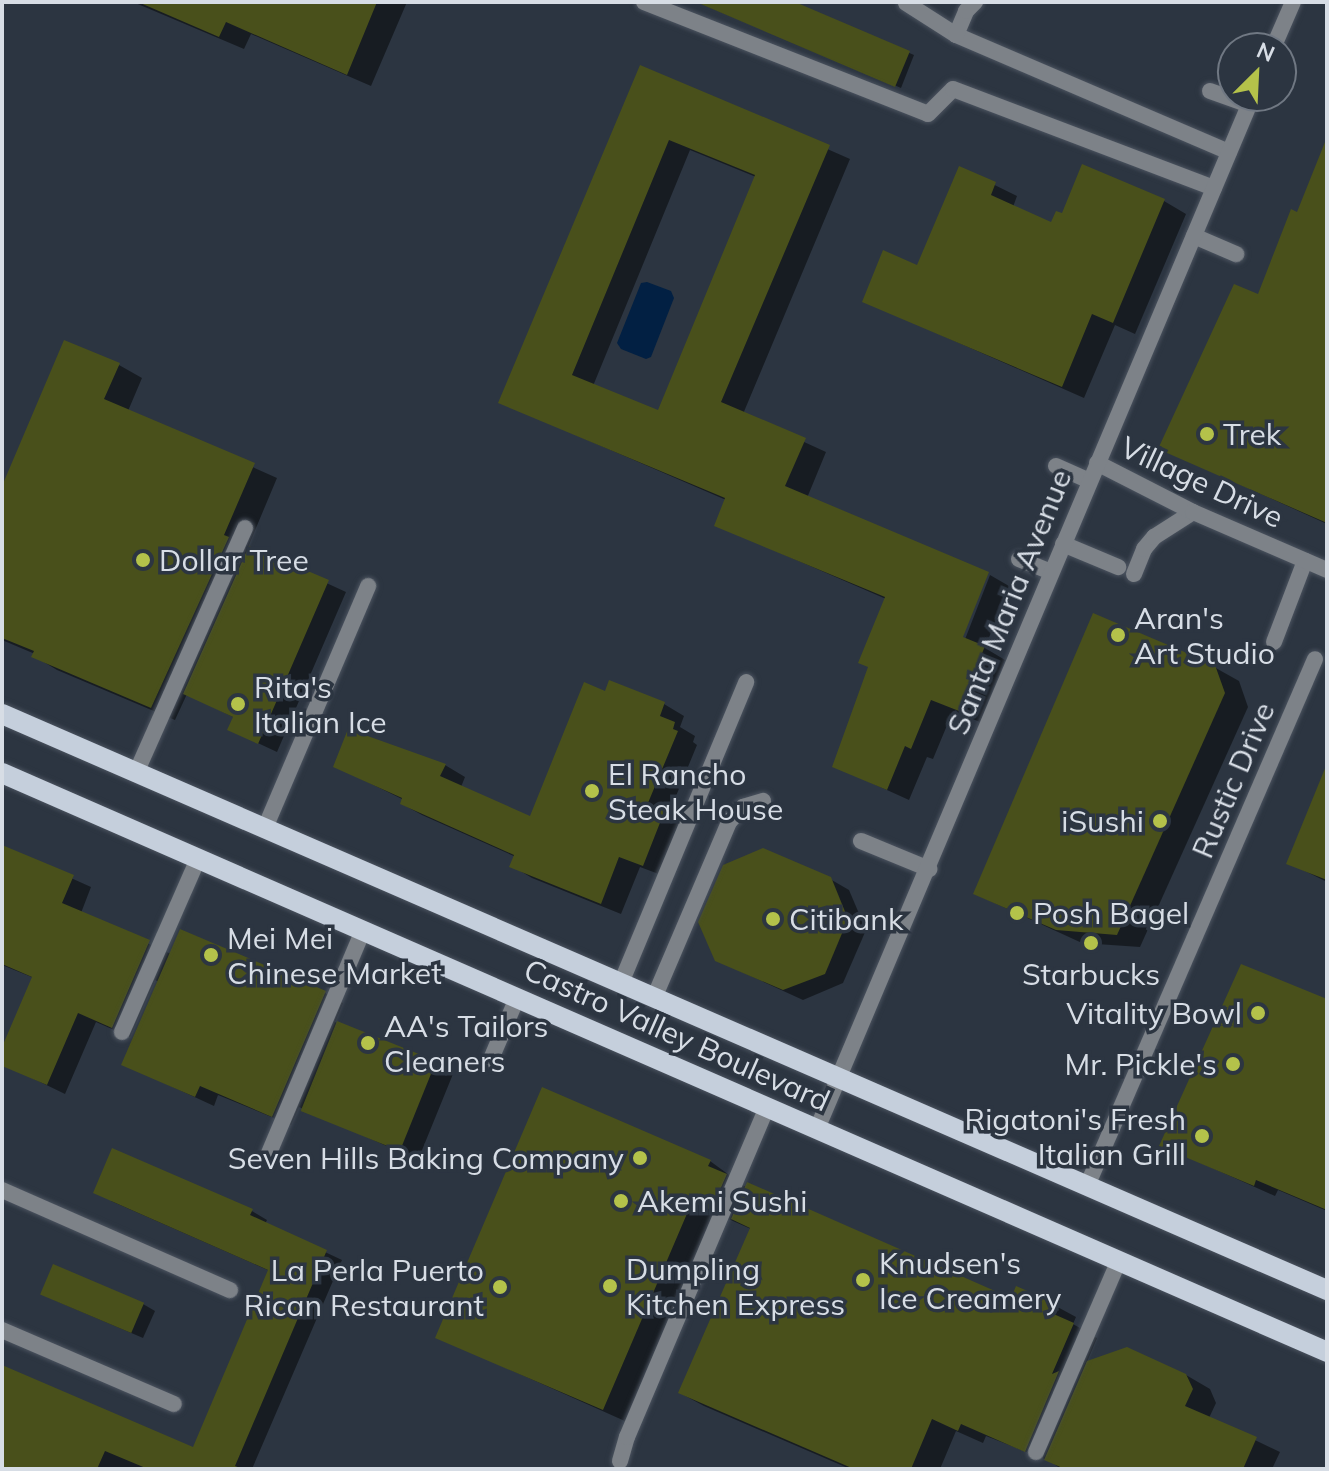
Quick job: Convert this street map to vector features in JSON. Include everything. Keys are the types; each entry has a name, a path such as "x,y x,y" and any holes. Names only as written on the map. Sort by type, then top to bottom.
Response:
{"main road":[{"name":"Castro Valley Boulevard","path":"2,714 1327,1290"},
{"name":"Castro Valley Boulevard","path":"2,773 1327,1352"}],"street":[{"path":"644,2 928,114 953,89 1214,188"},
{"path":"956,35 966,11 975,2"},
{"path":"1280,32 1293,2"},
{"path":"906,3 924,8 956,35 1229,152"},
{"path":"1210,91 1217,93"},
{"name":"Santa Maria Avenue","path":"817,1129 1246,112"},
{"path":"1194,236 1236,254"},
{"name":"Village Drive","path":"1097,463 1193,512 1327,570"},
{"path":"1056,466 1090,481"},
{"path":"1134,574 1144,549 1154,537 1193,512"},
{"path":"136,773 245,528"},
{"path":"1063,544 1118,567"},
{"path":"1019,559 1052,572"},
{"path":"1274,642 1305,561"},
{"path":"265,828 368,586"},
{"name":"Rustic Drive","path":"1087,1186 1315,659"},
{"path":"621,983 746,682"},
{"path":"654,998 729,822 743,807 763,801"},
{"path":"861,841 929,869"},
{"path":"122,1032 198,859"},
{"path":"269,1153 363,931"},
{"path":"491,1059 517,998"},
{"path":"619,1465 627,1437 767,1107"},
{"path":"2,1190 230,1290"},
{"path":"1036,1452 1119,1260"},
{"path":"2,1330 174,1404"}],"water":[{"path":"647,282 671,291 674,298 651,357 646,359 621,349 617,343 641,283"}],"building":[{"path":"138,2 377,2 347,75 226,22 219,37"},
{"path":"696,2 795,2 910,51 895,87"},
{"path":"640,65 830,145 721,402 806,438 785,486 989,572 963,637 985,646 959,711 931,700 911,749 905,746 887,790 832,767 868,667 858,663 885,597 714,526 725,498 498,403","holes":["669,140 755,175 658,410 572,375"]},
{"path":"1325,142 1327,523 1158,449 1234,284 1258,294 1291,209 1297,212"},
{"path":"1082,164 1165,199 1113,323 1092,314 1062,387 862,302 883,250 917,265 959,166 996,182 991,195 1051,222 1056,211 1062,213"},
{"name":"Dollar Tree","path":"64,340 120,363 104,399 255,463 224,535 229,537 151,708 31,657 34,651 2,638 2,486"},
{"path":"249,546 329,580 258,744 227,730 233,717 183,694"},
{"path":"1093,613 1215,665 1225,693 1117,935 1056,930 973,894"},
{"name":"El Rancho Steak House","path":"609,680 665,702 660,716 675,722 673,729 678,731 648,803 665,810 643,866 619,857 601,904 509,867 514,855 400,804 402,798 333,767 348,729 446,764 440,776 530,816 584,682 605,691"},
{"path":"1327,767 1327,880 1286,864"},
{"path":"2,845 74,875 62,903 150,940 112,1028 78,1013 47,1085 2,1066 2,1047 32,977 2,964"},
{"name":"Citibank","path":"763,848 831,877 848,919 825,974 783,990 715,961 698,922 723,865"},
{"path":"180,929 326,991 272,1117 200,1086 195,1097 121,1065"},
{"path":"1241,964 1327,999 1327,1210 1256,1180 1254,1186 1159,1146"},
{"path":"337,1021 436,1061 400,1151 301,1111"},
{"path":"542,1087 711,1160 708,1166 727,1174 711,1210 692,1202 603,1410 435,1338"},
{"path":"112,1148 253,1209 250,1215 327,1250 235,1466 243,1469 148,1469 105,1451 97,1469 2,1469 2,1365 193,1447 268,1270 93,1193"},
{"path":"747,1182 1011,1298 1016,1286 1053,1302 1049,1312 1074,1323 1052,1374 1059,1371 1025,1452 961,1424 958,1431 932,1419 911,1469 854,1469 678,1393 750,1228 731,1219"},
{"path":"53,1264 144,1303 131,1333 40,1294"},
{"path":"1127,1347 1186,1374 1193,1389 1185,1406 1257,1437 1243,1469 1065,1469 1044,1460 1087,1361"}],"place":[{"name":"Trek","path":"1207,434"},
{"name":"Dollar Tree","path":"143,560"},
{"name":"Aran's Art Studio","path":"1118,635"},
{"name":"Rita's Italian Ice","path":"238,704"},
{"name":"El Rancho Steak House","path":"592,791"},
{"name":"iSushi","path":"1160,821"},
{"name":"Posh Bagel","path":"1017,913"},
{"name":"Citibank","path":"773,919"},
{"name":"Starbucks","path":"1091,943"},
{"name":"Mei Mei Chinese Market","path":"211,955"},
{"name":"Vitality Bowl","path":"1258,1013"},
{"name":"AA's Tailors Cleaners","path":"368,1043"},
{"name":"Mr. Pickle's","path":"1233,1064"},
{"name":"Rigatoni's Fresh Italian Grill","path":"1202,1136"},
{"name":"Seven Hills Baking Company","path":"640,1158"},
{"name":"Akemi Sushi","path":"621,1201"},
{"name":"Knudsen's Ice Creamery","path":"863,1280"},
{"name":"Dumpling Kitchen Express","path":"610,1286"},
{"name":"La Perla Puerto Rican Restaurant","path":"500,1287"}]}
